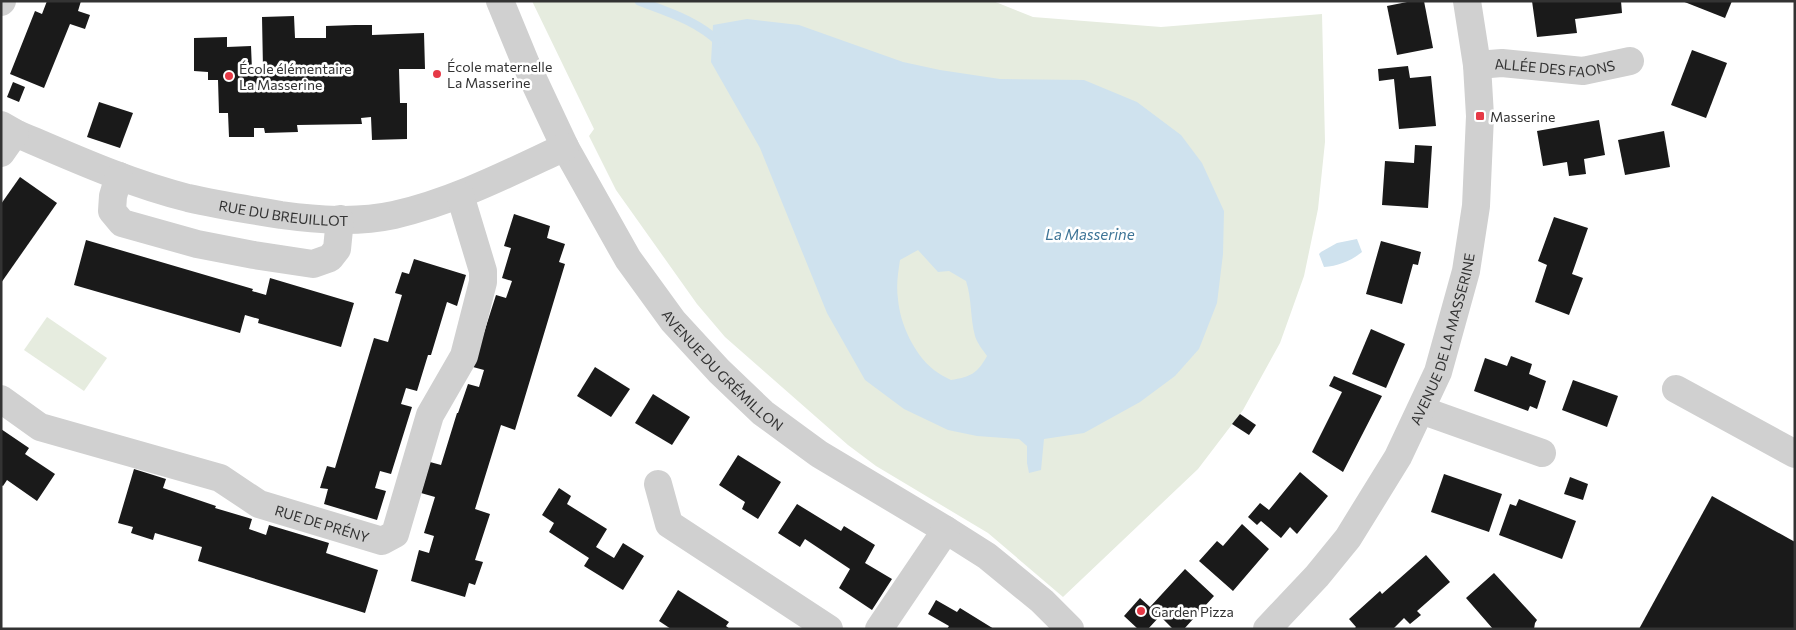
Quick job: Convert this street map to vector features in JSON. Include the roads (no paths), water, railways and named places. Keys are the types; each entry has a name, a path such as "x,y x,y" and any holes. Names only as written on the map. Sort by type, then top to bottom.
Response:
{"street":[{"name":"AVENUE DU GRÉMILLON","path":"500,1 526,64 566,147 628,258 673,320 719,371 763,413 819,454 946,530 994,562 1042,601 1070,629"},
{"name":"AVENUE DE LA MASSERINE","path":"1267,629 1317,576 1348,538 1398,457 1438,372 1466,271 1476,206 1480,116 1477,65 1467,1"},
{"name":"ALLÉE DES FAONS","path":"1477,65 1502,63 1583,71 1630,61"},
{"name":"RUE DU BREUILLOT","path":"6,137 187,198 240,209 309,218 340,219 361,219 392,215 425,207 485,185 566,147"},
{"path":"119,176 113,196 112,211 122,223 197,244 313,264 330,258 337,250 340,219"},
{"name":"RUE DE PRÉNY","path":"1,399 40,427 220,478 259,504 382,541 395,534 430,415 464,356 484,282 483,271 460,195"},
{"path":"1676,389 1795,454"},
{"path":"1421,410 1542,453"},
{"path":"658,484 669,524 829,629"},
{"path":"879,629 946,530"}],"water":[{"name":"La Masserine","path":"747,19 799,25 903,62 1000,79 1084,80 1137,102 1181,135 1202,163 1224,211 1223,254 1217,303 1199,349 1175,376 1140,402 1084,433 1044,439 1041,470 1029,473 1027,446 1019,439 977,436 948,430 904,409 865,380 827,313 760,148 711,62 713,25","holes":["918,250 938,272 949,271 966,281 975,336 987,356 976,371 963,378 951,380 934,370 920,356 909,338 899,309 897,284 900,260"]},
{"path":"1357,239 1362,252 1334,266 1324,267 1319,254 1321,252 1337,243"}],"waterway":[{"path":"639,1 672,13 692,23 720,43"}],"place":[{"name":"École maternelle La Masserine","path":"437,74"},
{"name":"École élémentaire La Masserine","path":"229,76"},
{"name":"Masserine","path":"1480,116"},
{"name":"Garden Pizza","path":"1141,611"}]}
